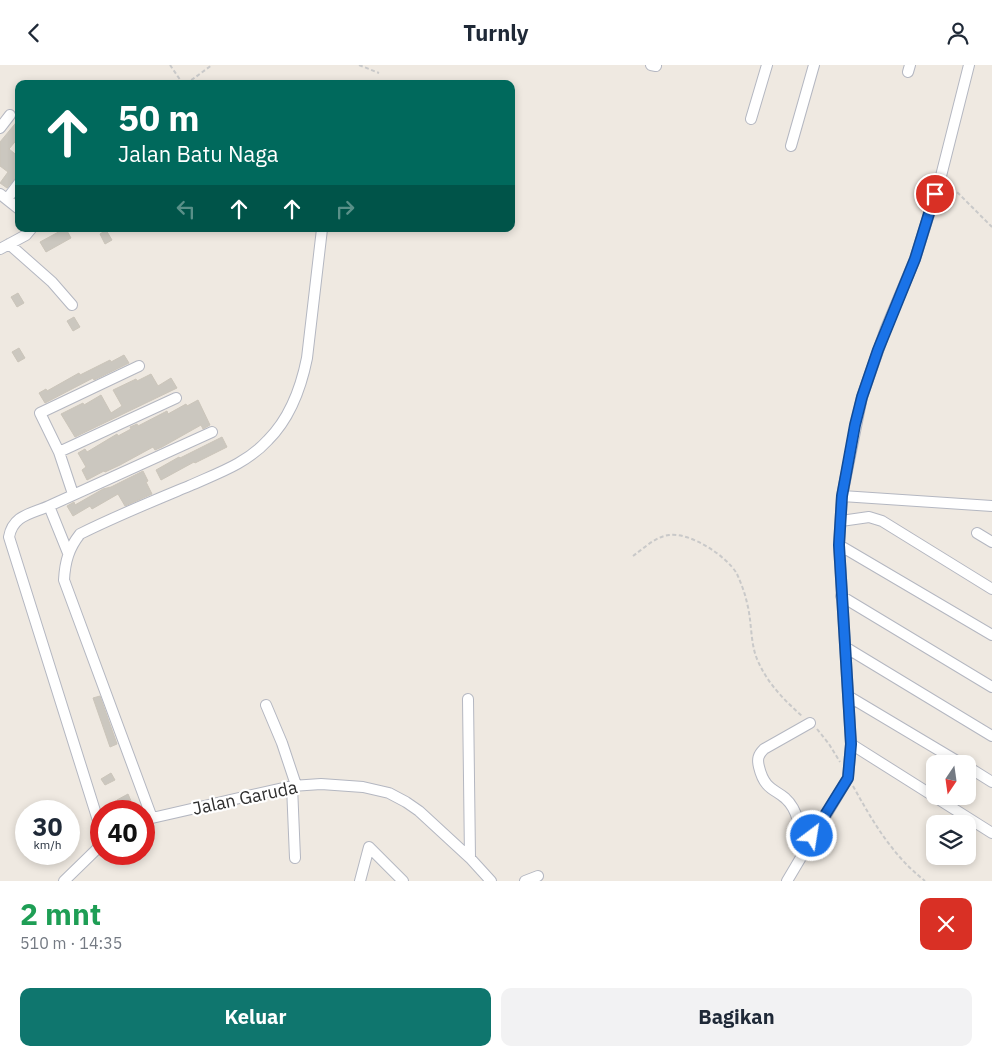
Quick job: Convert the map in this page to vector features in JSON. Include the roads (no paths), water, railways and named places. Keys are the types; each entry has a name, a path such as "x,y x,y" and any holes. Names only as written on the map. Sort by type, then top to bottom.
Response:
{"street":[{"path":"651,65 656,65"},
{"path":"751,119 767,65"},
{"path":"791,145 814,65"},
{"path":"787,881 848,778 851,744 839,545 842,496 862,397 886,328 915,259 941,176 970,65"},
{"path":"0,128 10,115"},
{"path":"15,187 4,197 15,206"},
{"path":"28,232 4,247 52,282 72,305"},
{"path":"141,800 64,580 68,553 80,534 238,465 257,451 274,434 294,401 303,378 322,232"},
{"path":"73,495 58,452 40,413 139,366"},
{"path":"58,452 176,398"},
{"path":"92,800 10,537 13,524 19,518 212,433"},
{"path":"842,496 992,506"},
{"path":"49,506 68,553"},
{"path":"841,521 869,517 882,521 992,589"},
{"path":"977,533 992,542"},
{"path":"839,545 992,635"},
{"path":"841,596 992,687"},
{"path":"845,647 992,735"},
{"path":"848,696 947,755"},
{"path":"468,699 470,858 491,881"},
{"path":"266,705 282,743 294,785 295,858"},
{"path":"804,850 798,821 792,806 781,795 765,784 761,777 757,759 764,749 810,723"},
{"path":"851,744 992,833"},
{"path":"976,772 992,782"},
{"name":"Jalan Garuda","path":"155,817 294,785 350,786 389,793 419,811 470,858"},
{"path":"360,881 369,847 403,881"},
{"path":"64,881 90,856"},
{"path":"525,881 538,876"}]}
